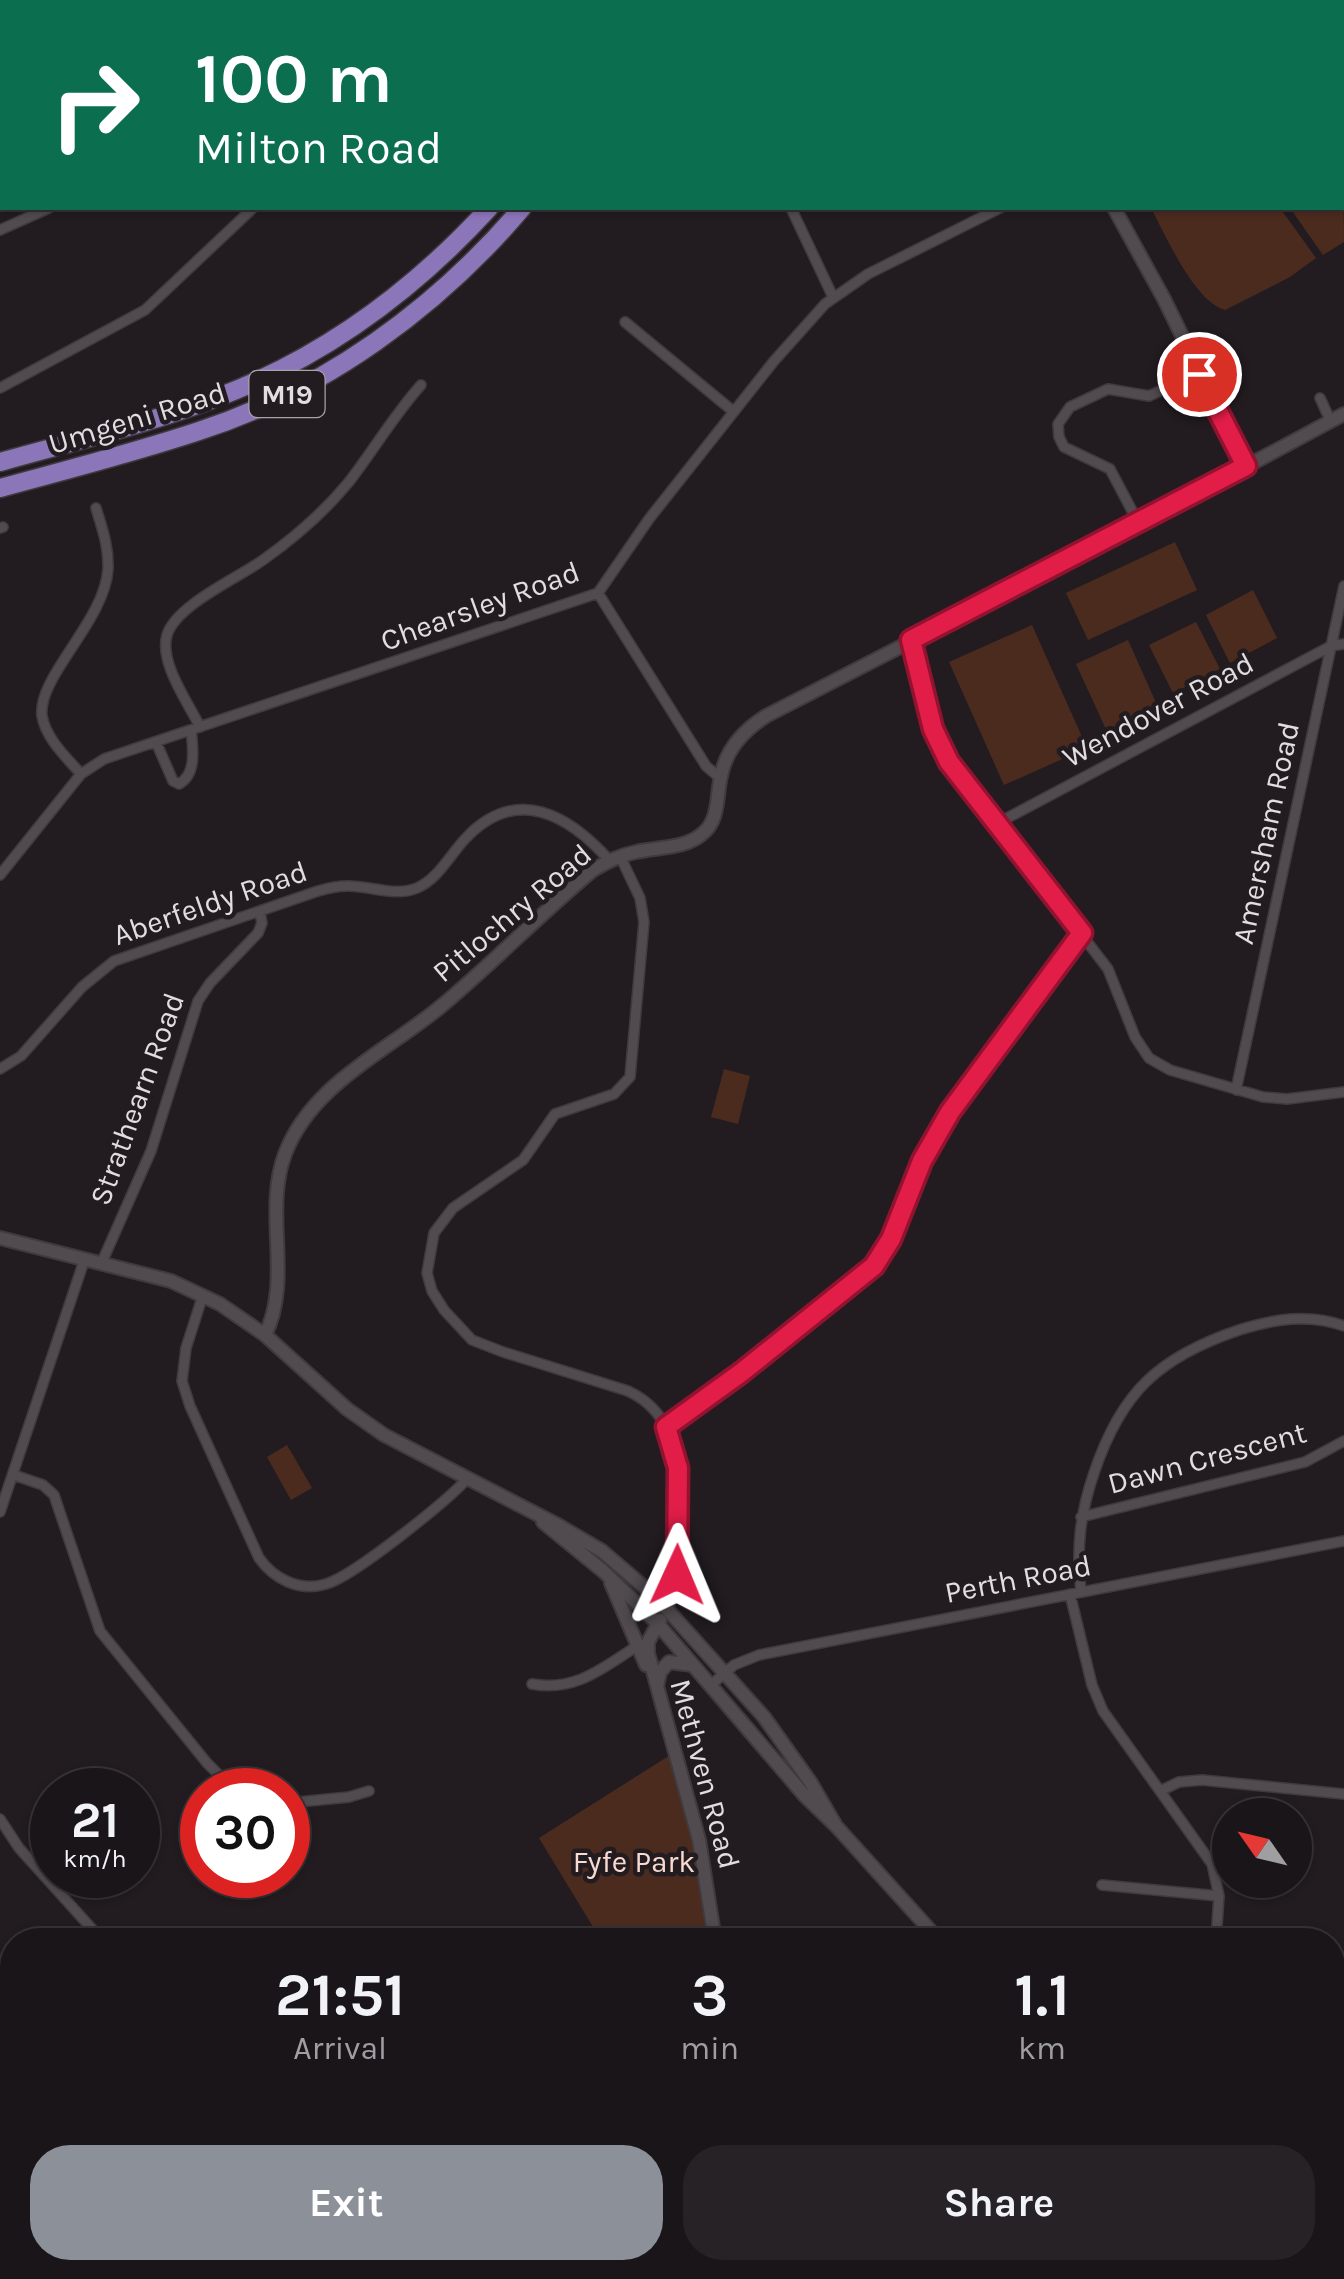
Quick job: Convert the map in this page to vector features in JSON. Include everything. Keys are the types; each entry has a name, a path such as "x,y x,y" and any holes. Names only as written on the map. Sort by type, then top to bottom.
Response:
{"highway":[{"name":"Umgeni Road","path":"0,462 127,428 222,396 314,352 407,287 486,210"},
{"name":"Umgeni Road","path":"0,488 200,431 319,377 387,334 442,290 470,266 520,210"}],"street":[{"path":"0,230 45,210"},
{"path":"0,388 145,310 251,210"},
{"path":"792,210 833,297"},
{"name":"Chearsley Road","path":"0,875 81,774 104,760 598,592 649,519 796,334 833,297 887,264 996,210"},
{"path":"1115,210 1164,299 1246,466"},
{"path":"625,322 734,412"},
{"path":"1139,524 1110,469 1064,447 1058,424 1070,407 1108,389 1149,396 1199,374"},
{"path":"156,742 174,781 179,784 188,778 195,728 167,658 170,627 186,610 281,546 325,508 422,385"},
{"path":"1320,398 1331,422"},
{"name":"Pitlochry Road","path":"265,1335 276,1301 281,1166 308,1113 327,1092 436,1010 584,878 615,858 683,844 704,833 714,818 720,778 734,746 757,722 1344,414"},
{"path":"81,774 48,732 42,713 50,686 82,636 106,584 108,552 96,508"},
{"name":"Amersham Road","path":"1236,1090 1344,586"},
{"path":"598,592 706,766 720,778"},
{"path":"911,640 937,740 956,773 1082,933 1114,981 1144,1054 1170,1070 1236,1090 1287,1099 1344,1092"},
{"name":"Wendover Road","path":"996,824 1331,646 1344,644"},
{"name":"Aberfeldy Road","path":"0,1068 21,1056 82,986 114,961 334,887 401,892 415,889 434,877 476,828 496,816 518,810 548,813 570,822 615,858 640,898 644,922 630,1078 614,1094 555,1114 522,1160 453,1208 434,1233 427,1273 432,1292 444,1310 472,1340 628,1390 647,1400 666,1427"},
{"name":"Strathearn Road","path":"102,1262 151,1150 198,1001 258,933 260,913"},
{"path":"657,1623 673,1598 677,1575 678,1468 666,1427 742,1372 874,1266 891,1239 922,1161 950,1112 1082,933"},
{"path":"0,1238 170,1281 235,1312 366,1423 589,1542 667,1610 764,1716 836,1826"},
{"path":"0,1512 4,1487 14,1475 85,1258"},
{"path":"203,1296 186,1348 182,1380 185,1394 258,1558 278,1578 307,1586 326,1584 358,1565 468,1478"},
{"name":"Dawn Crescent","path":"1212,1864 1110,1724 1096,1698 1076,1593 1080,1518 1114,1422 1156,1372 1212,1340 1269,1321 1304,1319 1344,1326"},
{"name":"Dawn Crescent","path":"1080,1518 1305,1462 1344,1441"},
{"path":"14,1475 44,1486 54,1496 92,1612 112,1648 211,1768"},
{"path":"539,1517 657,1623 805,1796 928,1928"},
{"name":"Perth Road","path":"711,1685 725,1672 759,1655 1344,1541"},
{"path":"606,1574 655,1681"},
{"path":"640,1584 662,1590 677,1575"},
{"name":"Methven Road","path":"657,1623 647,1648 702,1852 713,1928"},
{"path":"532,1684 558,1687 582,1679 637,1646"},
{"path":"655,1681 668,1662 692,1665"},
{"path":"1160,1791 1179,1782 1202,1780 1344,1794"},
{"path":"310,1801 370,1792"},
{"path":"0,1819 19,1848 91,1928"},
{"path":"1102,1885 1212,1895"},
{"path":"1217,1928 1219,1898"}],"green space":[{"path":"1152,210 1281,210 1316,258 1290,277 1225,310 1202,294"},
{"path":"1291,210 1344,210 1344,242 1323,255"},
{"path":"1175,542 1197,590 1088,640 1066,593"},
{"path":"1253,590 1277,638 1230,663 1206,615"},
{"path":"1196,622 1220,669 1173,693 1149,645"},
{"path":"1032,625 1087,748 1004,785 949,662"},
{"path":"1128,640 1161,714 1110,738 1076,664"},
{"path":"724,1069 750,1076 738,1124 711,1117"},
{"path":"287,1445 312,1488 291,1500 267,1457"},
{"name":"Fyfe Park","path":"675,1752 712,1928 594,1928 539,1838"}],"route":[{"path":"677,1575 678,1458 666,1427 742,1372 874,1266 891,1239 939,1129 1082,933 949,762 933,729 911,640 1246,466 1199,374"}]}
